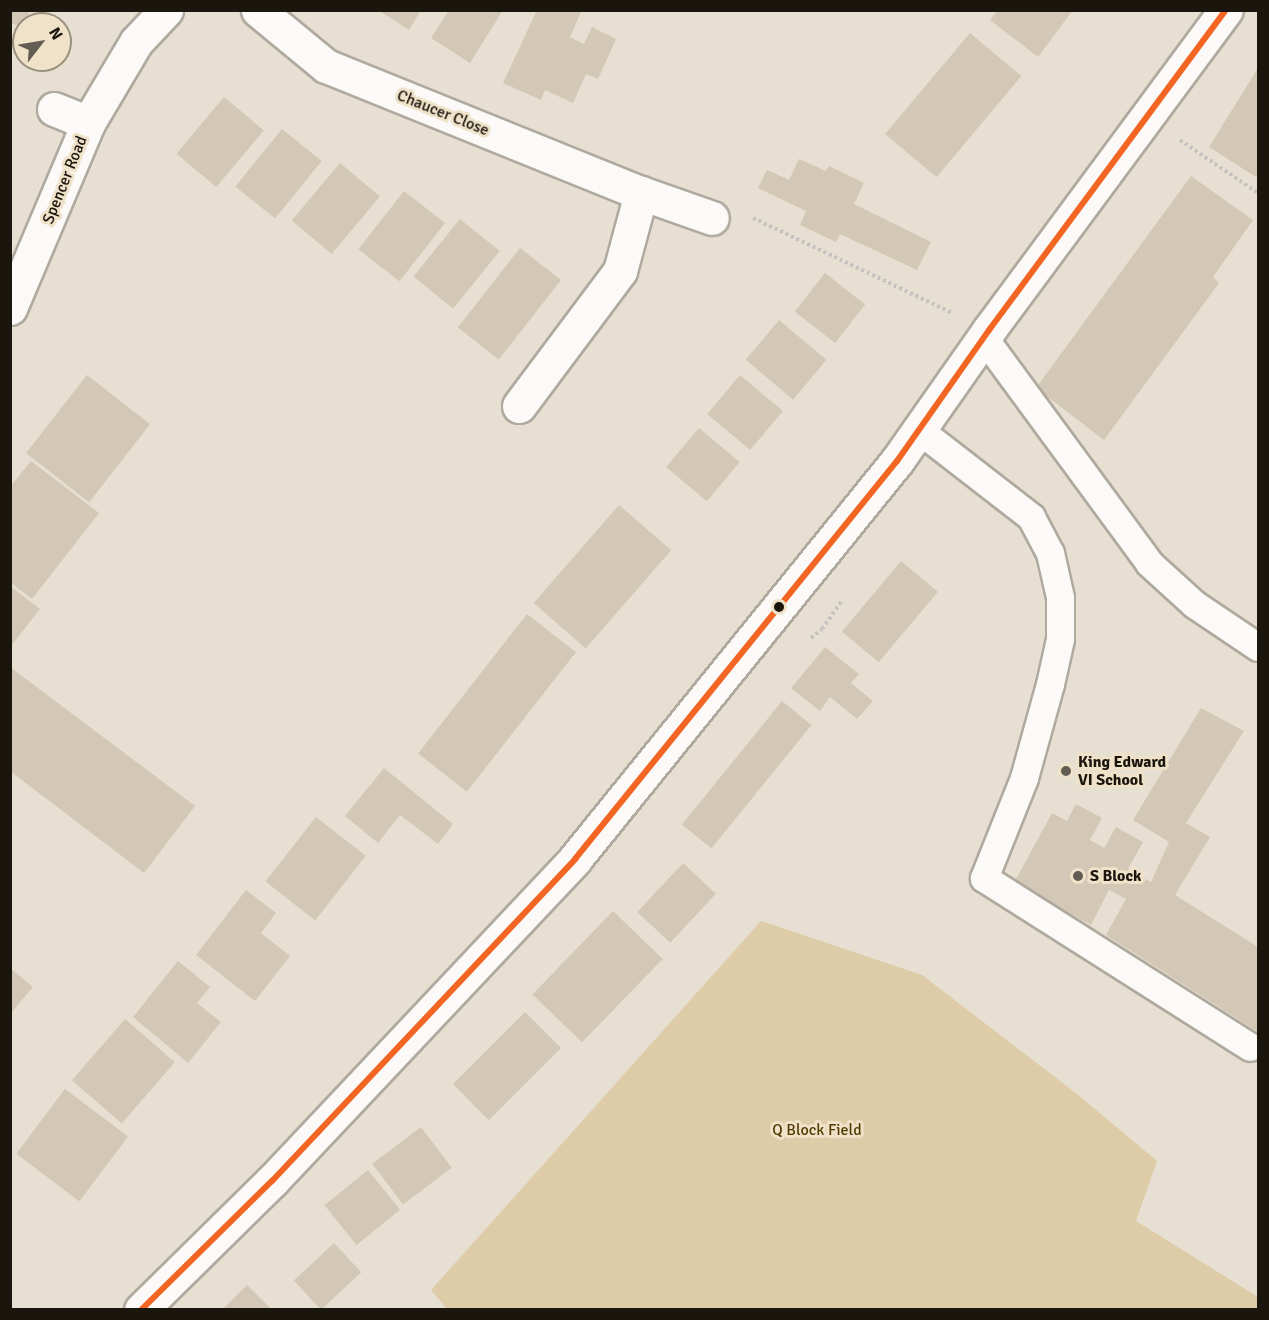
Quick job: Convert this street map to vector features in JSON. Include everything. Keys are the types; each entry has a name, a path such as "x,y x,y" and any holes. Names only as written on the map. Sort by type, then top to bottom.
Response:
{"street":[{"name":"Spencer Road","path":"10,308 42,238 88,123 136,42 166,10"},
{"name":"Chaucer Close","path":"258,10 326,66 641,194 712,218"},
{"path":"141,1310 272,1181 575,859 736,665 919,430 986,334 1226,10"},
{"name":"Spencer Road","path":"54,109 88,123"},
{"path":"519,406 620,271 641,194"}],"lane":[{"path":"986,334 1149,563 1194,604 1258,647"},
{"path":"919,430 1030,517 1050,553 1060,597 1060,639 1050,684 1024,778 984,878 1250,1047"}],"path":[{"path":"1148,116 1258,193"},
{"path":"712,218 732,208 986,334"}],"green space":[{"name":"Q Block Field","path":"761,921 922,975 1077,1094 1157,1161 1136,1221 1258,1297 1258,1309 447,1309 431,1290"}],"building":[{"path":"10,10 30,10 29,12 12,12 12,24 10,23"},
{"path":"378,10 421,10 409,30"},
{"path":"449,10 503,10 470,63 431,38"},
{"path":"537,10 582,10 570,37 584,44 592,27 616,39 598,79 586,74 573,103 545,90 541,100 503,83"},
{"path":"998,10 1073,10 1038,57 990,20"},
{"path":"970,33 1021,76 936,177 885,134"},
{"path":"1258,68 1258,174 1256,177 1209,147"},
{"path":"224,97 264,130 216,187 176,154"},
{"path":"282,129 322,161 275,219 235,187"},
{"path":"799,159 826,171 829,166 864,183 854,204 931,242 917,270 840,234 836,242 800,225 806,211 758,188 767,170 789,180"},
{"path":"340,163 380,196 332,254 292,220"},
{"path":"1191,176 1253,220 1213,277 1219,283 1104,440 1036,388"},
{"path":"404,191 445,223 399,281 358,249"},
{"path":"460,219 500,251 453,309 413,277"},
{"path":"520,248 561,280 499,360 458,328"},
{"path":"825,273 865,304 835,343 795,312"},
{"path":"779,320 826,360 793,400 746,360"},
{"path":"87,375 150,424 89,502 26,453"},
{"path":"740,375 783,411 750,450 707,414"},
{"path":"699,428 740,462 707,501 666,467"},
{"path":"31,461 99,513 32,599 10,582 10,487"},
{"path":"619,505 671,550 586,648 534,603"},
{"path":"901,561 938,592 879,662 842,631"},
{"path":"10,586 40,609 10,647"},
{"path":"527,614 576,652 467,792 418,753"},
{"path":"825,647 859,674 851,683 873,701 857,719 830,697 820,711 791,688"},
{"path":"10,667 195,806 144,873 10,771"},
{"path":"782,701 812,725 711,848 682,825"},
{"name":"S Block","path":"1201,708 1244,731 1186,823 1210,837 1175,895 1258,947 1258,1032 1106,935 1126,899 1109,890 1091,925 1014,883 1052,813 1067,821 1076,804 1102,818 1090,840 1104,848 1116,827 1143,842 1128,869 1151,882 1169,842 1133,820"},
{"path":"384,768 453,824 438,844 400,815 378,843 345,816"},
{"path":"316,817 366,856 315,920 266,882"},
{"path":"683,863 716,894 670,943 637,912"},
{"path":"246,890 276,913 261,933 290,956 255,1001 196,955"},
{"path":"613,911 663,959 582,1042 532,994"},
{"path":"178,961 210,987 197,1003 221,1022 188,1063 133,1017"},
{"path":"10,968 33,987 10,1014"},
{"path":"525,1012 561,1048 489,1120 453,1084"},
{"path":"125,1019 175,1062 122,1123 72,1080"},
{"path":"65,1089 128,1137 79,1201 16,1154"},
{"path":"421,1127 452,1168 403,1204 372,1164"},
{"path":"368,1170 400,1210 357,1245 324,1205"},
{"path":"334,1243 361,1272 321,1310 294,1281"},
{"path":"247,1285 272,1310 222,1310"}],"transit line":[{"path":"141,1310 272,1181 575,859 897,461 989,330 1226,10"}],"place":[{"name":"King Edward VI School","path":"1066,771"},
{"name":"S Block","path":"1078,876"}]}
